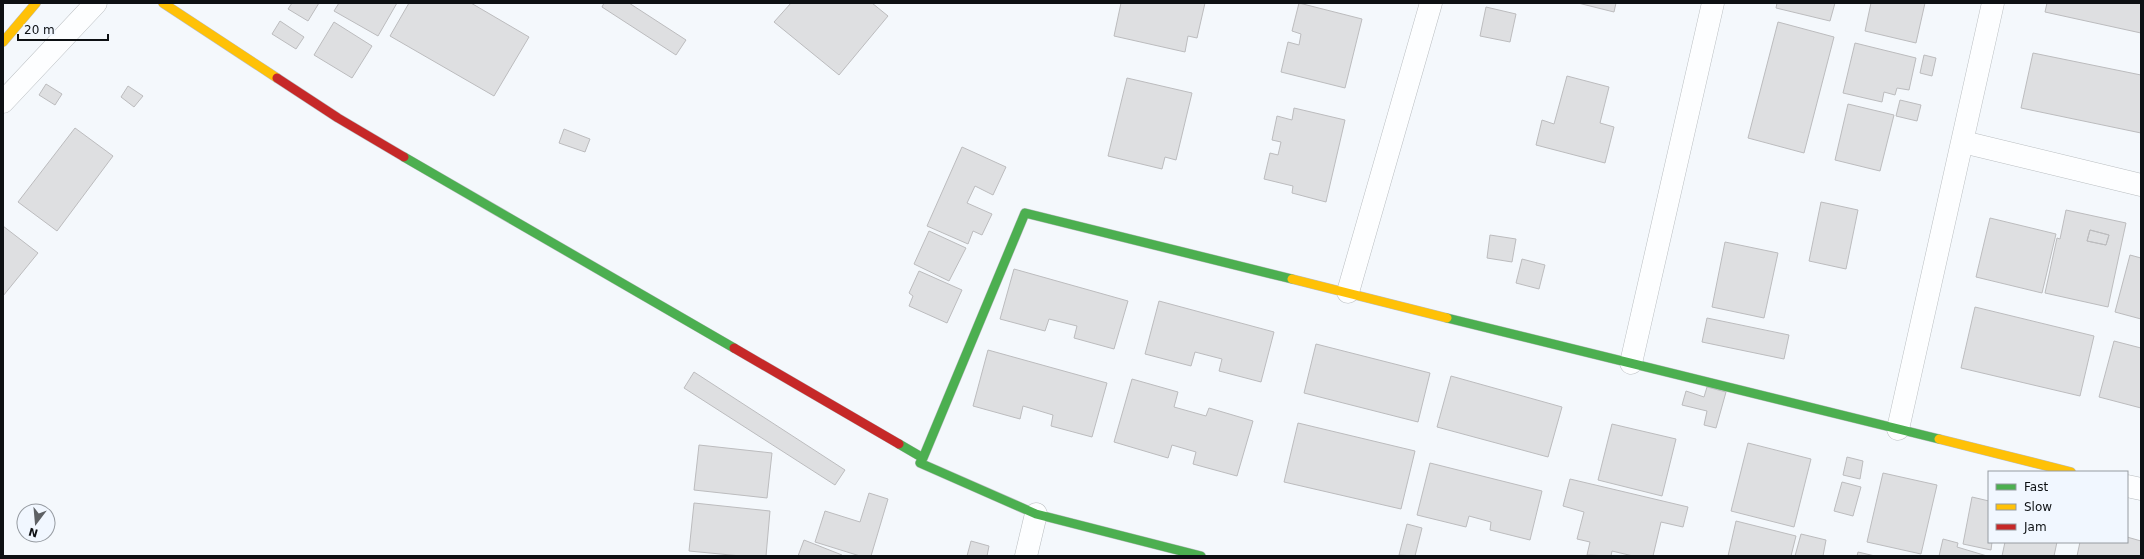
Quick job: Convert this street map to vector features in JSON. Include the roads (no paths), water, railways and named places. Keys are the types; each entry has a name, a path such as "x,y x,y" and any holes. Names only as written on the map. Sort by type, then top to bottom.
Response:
{"main road":[{"path":"3,42 36,3"},
{"path":"163,3 338,118 923,458"},
{"path":"1201,556 1036,514 920,463 1025,213 2067,471"}],"street":[{"path":"3,102 96,3"},
{"path":"1348,292 1431,3"},
{"path":"1631,363 1712,3"},
{"path":"1898,429 1993,3"},
{"path":"1963,142 2141,185"},
{"path":"2128,486 2141,489"},
{"path":"1026,556 1036,514"}]}
